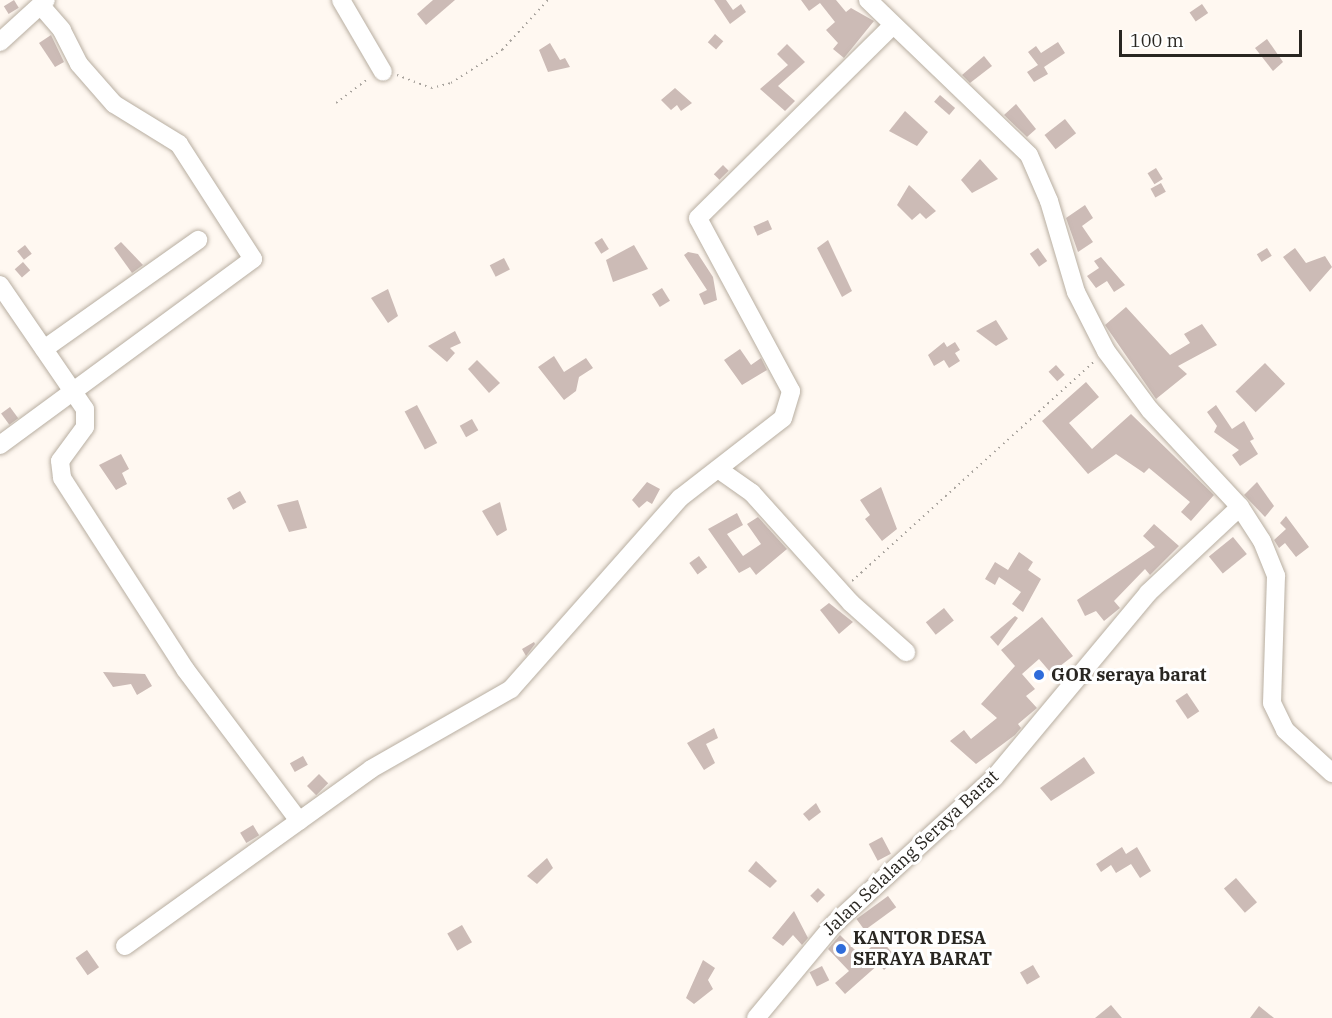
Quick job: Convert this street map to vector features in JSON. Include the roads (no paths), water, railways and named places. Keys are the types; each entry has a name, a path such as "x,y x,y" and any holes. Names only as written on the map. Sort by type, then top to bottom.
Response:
{"street":[{"path":"340,0 383,72"},
{"path":"868,0 892,26 1029,154 1049,201 1076,292 1106,351 1150,410 1240,507 1276,576 1272,703 1285,730 1332,773"},
{"path":"0,42 44,3 62,30 79,64 114,104 179,144 253,259 74,393 0,445"},
{"path":"125,946 409,744 486,707 511,689 563,636 621,560 680,498 773,429 792,400 698,218 892,26"},
{"path":"44,349 198,240"},
{"path":"0,285 74,393 88,422 62,455 62,478 185,669 299,821"},
{"path":"718,469 752,493 840,591 906,652"},
{"name":"Jalan Selalang Seraya Barat","path":"756,1018 835,923 994,778 1148,593 1240,507"}],"place":[{"name":"GOR seraya barat","path":"1039,675"},
{"name":"KANTOR DESA SERAYA BARAT","path":"841,949"}]}
